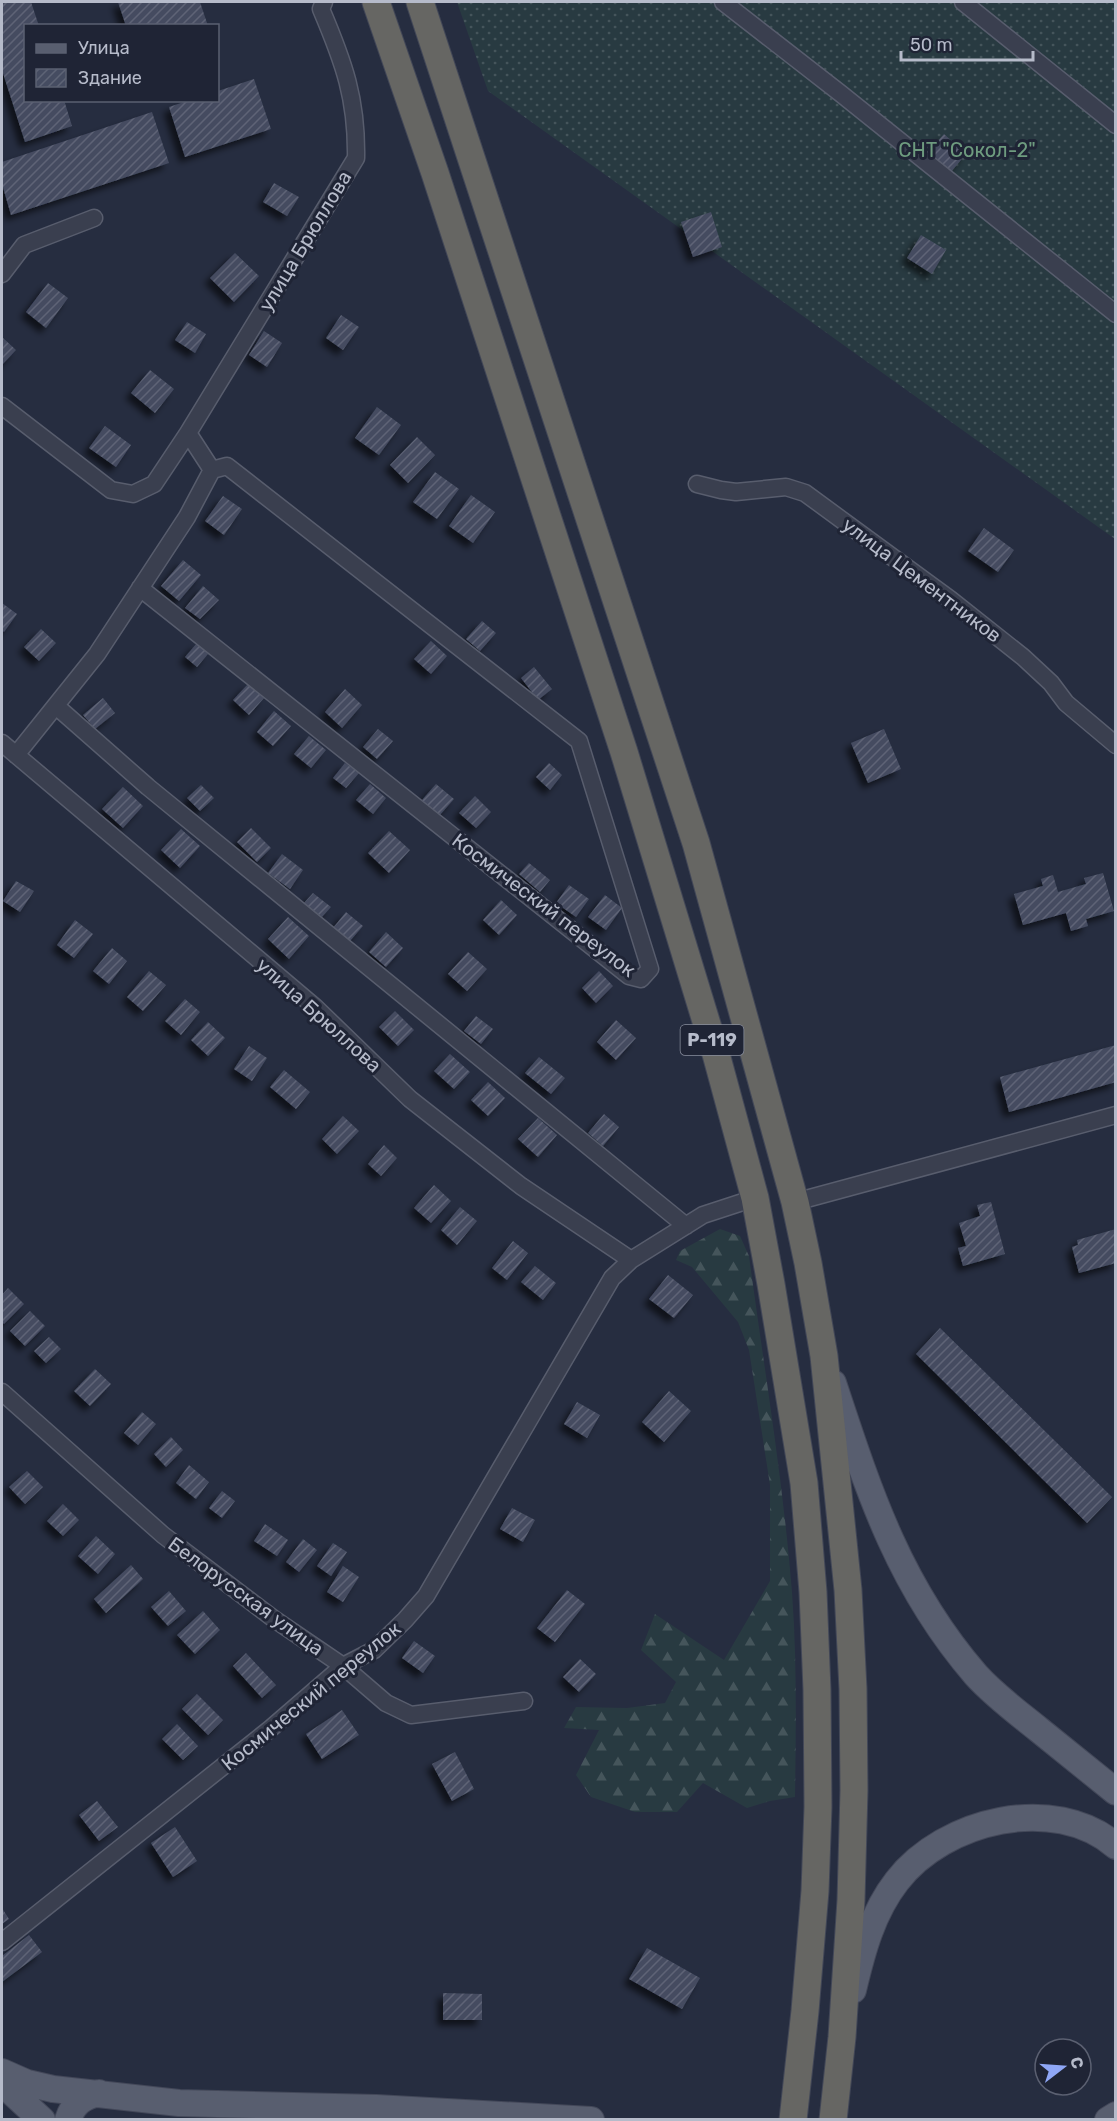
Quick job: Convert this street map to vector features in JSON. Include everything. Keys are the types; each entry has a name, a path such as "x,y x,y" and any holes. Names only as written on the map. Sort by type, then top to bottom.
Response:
{"highway":[{"name":"Р-119","path":"376,2 439,185 631,773 716,1054 754,1197 771,1284 804,1484 818,1690 815,1891 793,2120"},
{"name":"Р-119","path":"420,2 696,843 795,1202 824,1356 848,1590 853,1689 854,1790 851,1900 842,2037 833,2120"}],"main road":[{"path":"824,1356 868,1490 892,1546 927,1609 977,1676 1017,1712 1116,1792"},
{"path":"842,2037 859,1962 873,1924 898,1879 921,1858 971,1828 1020,1817 1048,1819 1078,1825 1116,1846"},
{"path":"2,2072 53,2089 179,2103 410,2110 591,2120"},
{"path":"2,2083 42,2120"},
{"path":"68,2120 72,2108 79,2100 106,2094 123,2100 130,2108 134,2120"},
{"path":"161,2120 180,2112 223,2104"},
{"path":"1108,2120 1116,2115"}],"street":[{"name":"улица Брюллова","path":"2,406 111,490 133,494 154,484 188,433 356,158 357,130 351,88 321,9 324,2"},
{"path":"723,2 1116,314"},
{"path":"963,2 1116,125"},
{"path":"2,274 24,245 94,219"},
{"path":"16,755 97,654 187,517 212,470 188,433"},
{"name":"Космический переулок","path":"140,588 629,976 641,979 650,969 579,741 227,466 212,470"},
{"name":"улица Цементников","path":"697,484 736,492 786,487 805,494 951,600 1023,657 1051,683 1066,703 1116,745"},
{"path":"56,706 166,802 686,1226"},
{"name":"улица Брюллова","path":"2,744 315,1007 410,1099 521,1186 631,1260"},
{"path":"795,1202 1116,1115"},
{"name":"Космический переулок","path":"2,1942 270,1729 343,1666 374,1650 405,1620 426,1596 612,1278 631,1260 704,1215 754,1197"},
{"name":"Белорусская улица","path":"2,1392 163,1535 274,1619 343,1666 386,1703 411,1715 524,1701"}],"green space":[{"name":"СНТ \"Сокол-2\"","path":"457,2 1115,2 1115,539 488,91"},
{"path":"720,1229 740,1236 749,1256 778,1466 794,1618 795,1797 747,1808 703,1783 677,1812 635,1812 591,1797 576,1775 599,1730 564,1728 576,1707 627,1708 665,1703 676,1682 641,1650 655,1614 724,1660 770,1581 770,1485 749,1350 738,1322 692,1267 676,1260 680,1251"}],"building":[{"path":"2,2 31,2 38,24 24,24 24,102 65,102 72,126 25,142 2,70"},
{"path":"118,2 200,2 207,24 125,24"},
{"path":"254,79 271,129 185,157 169,107 184,102 219,102 219,91"},
{"path":"152,112 169,163 11,215 2,184 2,162"},
{"path":"944,134 966,154 951,172 928,152"},
{"path":"274,183 299,197 287,216 263,202"},
{"path":"711,212 722,247 693,257 681,222"},
{"path":"921,235 946,250 932,274 907,258"},
{"path":"235,253 259,276 234,302 210,278"},
{"path":"48,283 68,298 46,328 26,312"},
{"path":"341,315 359,327 343,350 326,338"},
{"path":"187,322 206,334 195,353 175,340"},
{"path":"264,331 282,343 267,367 249,355"},
{"path":"2,337 16,350 2,365"},
{"path":"150,370 174,389 155,413 131,393"},
{"path":"377,407 401,425 379,455 355,438"},
{"path":"105,426 131,445 116,467 89,448"},
{"path":"417,437 435,455 408,483 390,465"},
{"path":"435,472 459,489 437,519 413,502"},
{"path":"471,495 495,512 473,543 449,526"},
{"path":"223,496 242,509 224,535 205,521"},
{"path":"984,528 1014,550 998,572 968,551"},
{"path":"183,560 201,575 179,601 161,586"},
{"path":"203,586 219,600 200,619 185,608"},
{"path":"2,603 17,614 4,632 2,630"},
{"path":"482,621 496,633 480,651 466,639"},
{"path":"41,629 56,643 39,661 24,647"},
{"path":"431,641 447,656 431,674 414,659"},
{"path":"197,643 208,654 197,667 185,657"},
{"path":"534,667 552,689 538,700 521,678"},
{"path":"248,684 264,698 249,715 233,700"},
{"path":"345,689 362,705 342,728 325,712"},
{"path":"103,698 115,713 95,729 83,715"},
{"path":"274,711 291,726 273,746 257,732"},
{"path":"378,729 393,741 377,759 363,747"},
{"path":"884,729 901,769 868,783 851,743"},
{"path":"309,736 326,750 311,768 294,754"},
{"path":"345,763 359,773 346,788 333,778"},
{"path":"549,763 562,775 550,790 536,777"},
{"path":"370,784 386,798 373,814 356,800"},
{"path":"436,784 454,799 439,816 422,800"},
{"path":"201,785 214,798 200,811 187,798"},
{"path":"123,787 143,806 123,828 102,809"},
{"path":"475,796 491,812 476,828 459,813"},
{"path":"251,828 271,848 257,862 237,842"},
{"path":"181,829 200,846 180,868 161,850"},
{"path":"389,831 410,850 389,873 368,853"},
{"path":"282,854 303,870 290,889 268,873"},
{"path":"529,863 550,880 540,892 519,874"},
{"path":"1103,873 1114,911 1086,919 1088,926 1071,931 1066,913 1023,925 1014,894 1043,886 1041,879 1053,875 1058,892 1086,884 1084,878"},
{"path":"16,881 34,891 20,912 3,901"},
{"path":"569,885 589,899 576,917 556,903"},
{"path":"313,893 331,907 322,917 304,903"},
{"path":"605,895 622,908 606,930 588,917"},
{"path":"501,900 517,915 499,935 483,920"},
{"path":"346,912 363,926 350,941 333,928"},
{"path":"288,917 309,936 289,959 268,939"},
{"path":"75,920 93,934 74,958 57,945"},
{"path":"386,932 403,948 386,967 369,952"},
{"path":"112,948 127,961 109,984 93,971"},
{"path":"468,952 487,969 467,991 448,974"},
{"path":"149,971 166,985 143,1011 127,997"},
{"path":"599,971 613,986 596,1003 582,988"},
{"path":"185,999 200,1012 181,1035 165,1021"},
{"path":"395,1011 414,1030 398,1046 379,1027"},
{"path":"476,1016 493,1029 481,1044 464,1031"},
{"path":"616,1020 636,1038 616,1060 597,1042"},
{"path":"208,1022 225,1038 208,1056 191,1040"},
{"path":"1116,1045 1116,1082 1009,1112 1000,1077"},
{"path":"249,1046 267,1058 252,1081 234,1069"},
{"path":"450,1054 470,1072 454,1089 434,1071"},
{"path":"539,1057 565,1078 551,1094 525,1073"},
{"path":"284,1070 310,1092 296,1109 270,1087"},
{"path":"488,1082 505,1098 488,1116 471,1100"},
{"path":"604,1114 619,1127 603,1146 588,1133"},
{"path":"343,1116 359,1131 337,1154 322,1139"},
{"path":"538,1118 557,1135 538,1157 518,1139"},
{"path":"384,1145 397,1158 381,1176 368,1164"},
{"path":"434,1185 451,1201 431,1223 414,1208"},
{"path":"991,1202 1005,1254 963,1266 958,1248 966,1246 959,1223 980,1216 977,1205"},
{"path":"460,1207 477,1221 457,1245 441,1230"},
{"path":"1116,1229 1116,1263 1079,1273 1072,1247 1078,1245 1077,1240"},
{"path":"513,1241 528,1253 507,1280 492,1268"},
{"path":"535,1266 556,1283 543,1300 521,1282"},
{"path":"668,1275 693,1295 674,1318 649,1299"},
{"path":"8,1288 24,1304 4,1324 2,1322 2,1295"},
{"path":"30,1311 45,1326 25,1346 10,1331"},
{"path":"940,1328 1112,1497 1087,1523 916,1354"},
{"path":"49,1337 61,1349 46,1363 34,1351"},
{"path":"95,1369 111,1384 90,1406 74,1391"},
{"path":"669,1391 691,1411 664,1442 642,1422"},
{"path":"577,1402 600,1415 587,1438 564,1424"},
{"path":"142,1412 156,1424 138,1445 124,1433"},
{"path":"171,1437 183,1450 166,1467 154,1454"},
{"path":"189,1465 209,1482 196,1499 176,1483"},
{"path":"27,1471 43,1487 25,1504 9,1487"},
{"path":"222,1491 235,1501 222,1518 209,1508"},
{"path":"63,1504 79,1520 63,1536 47,1521"},
{"path":"512,1508 535,1520 523,1542 500,1529"},
{"path":"265,1524 288,1540 277,1556 254,1541"},
{"path":"96,1536 115,1554 98,1574 78,1556"},
{"path":"303,1539 317,1550 299,1572 286,1562"},
{"path":"333,1543 347,1552 331,1576 317,1566"},
{"path":"131,1565 143,1579 106,1613 94,1599"},
{"path":"343,1566 359,1577 343,1602 327,1592"},
{"path":"567,1590 585,1604 555,1642 537,1628"},
{"path":"169,1591 186,1611 168,1626 151,1607"},
{"path":"203,1611 220,1630 195,1654 177,1635"},
{"path":"414,1641 435,1656 423,1673 402,1658"},
{"path":"246,1653 276,1685 262,1698 233,1666"},
{"path":"580,1659 596,1674 579,1692 563,1677"},
{"path":"197,1694 223,1720 208,1735 182,1709"},
{"path":"342,1710 359,1735 322,1759 306,1734"},
{"path":"177,1724 198,1746 183,1760 162,1739"},
{"path":"455,1752 474,1789 452,1801 432,1764"},
{"path":"97,1801 118,1827 99,1841 79,1815"},
{"path":"175,1827 197,1861 173,1877 151,1843"},
{"path":"2,1908 9,1919 2,1924"},
{"path":"29,1935 42,1952 2,1982 2,1956"},
{"path":"647,1948 700,1978 682,2009 629,1979"},
{"path":"443,1993 482,1994 482,2020 443,2020"}]}
